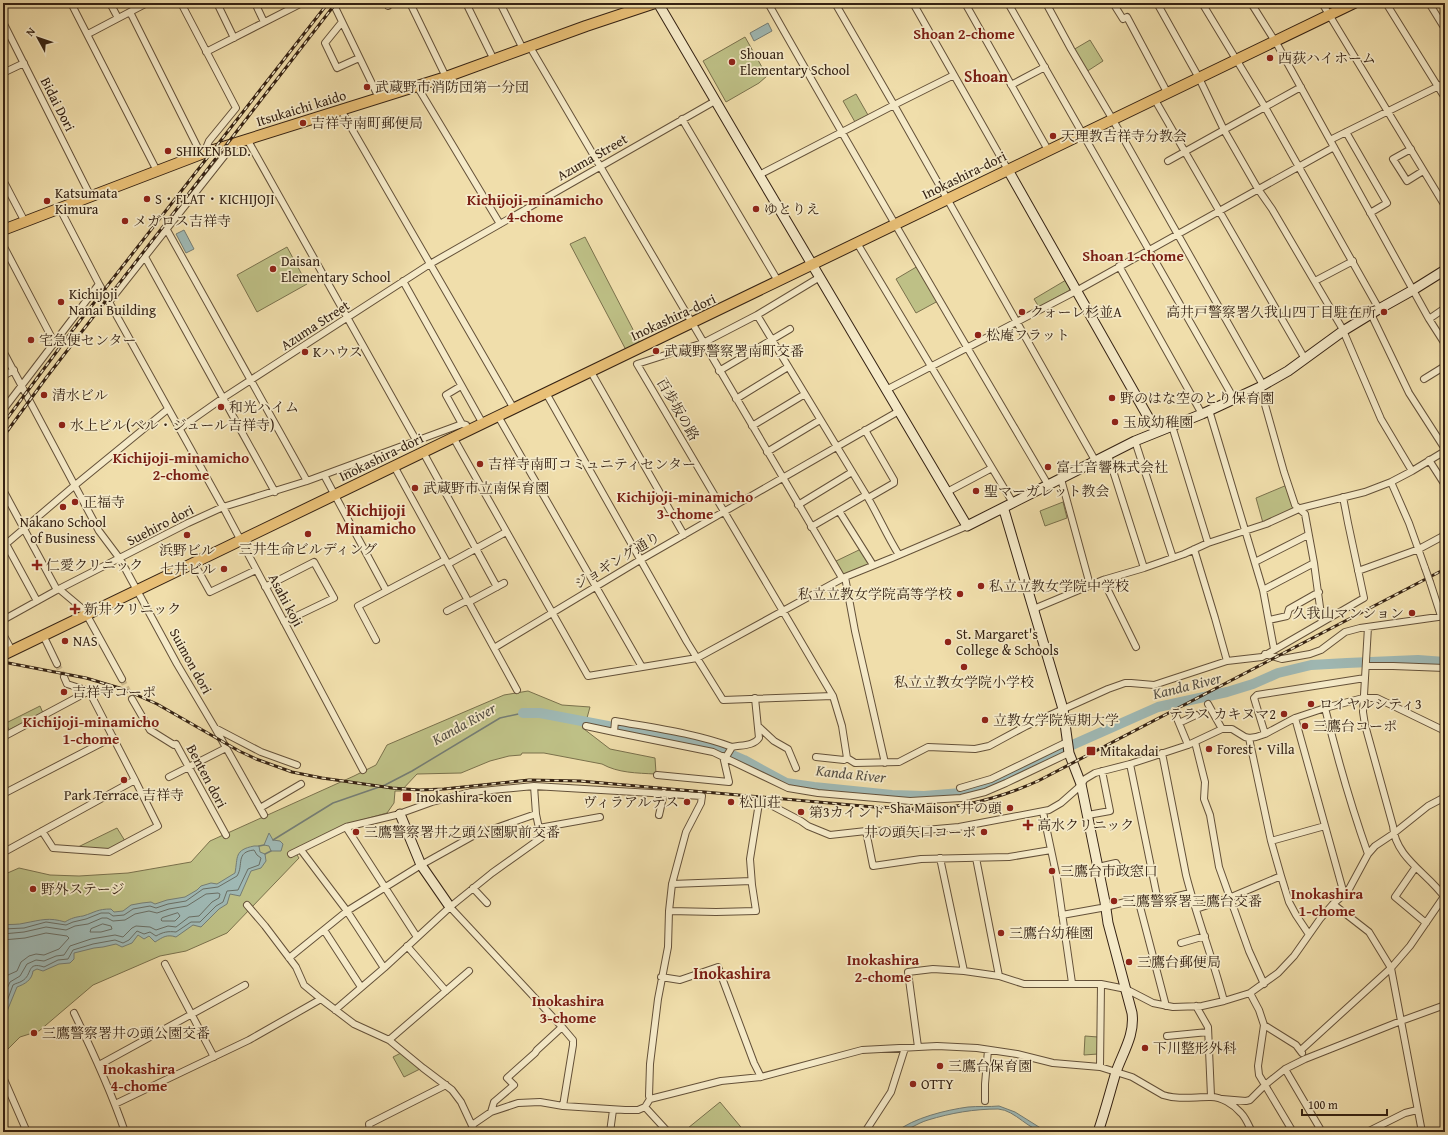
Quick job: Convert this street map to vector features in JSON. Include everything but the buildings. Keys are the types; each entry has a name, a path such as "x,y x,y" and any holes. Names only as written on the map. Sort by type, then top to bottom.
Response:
{"main road":[{"name":"Itsukaichi kaido","path":"3,230 203,153 446,77 655,3"},
{"name":"Inokashira-dori","path":"7,653 334,494 483,424 813,264 858,244 947,199 1168,94 1354,3"}],"street":[{"path":"71,3 157,171"},
{"path":"110,3 118,18"},
{"path":"88,34 147,3"},
{"path":"181,3 236,108 209,141 203,153"},
{"path":"217,3 234,38"},
{"path":"255,3 264,22"},
{"path":"206,52 302,3"},
{"path":"333,3 379,98"},
{"path":"410,3 446,77"},
{"path":"466,3 494,60"},
{"path":"500,3 526,48 600,167 798,505 843,577 885,763"},
{"path":"658,3 967,526"},
{"path":"768,3 864,172 896,224 1046,484 1050,485"},
{"path":"836,3 1096,462"},
{"path":"912,3 1156,431"},
{"path":"965,3 1048,150"},
{"path":"1008,3 1234,399"},
{"path":"1046,3 1262,386 1284,472 1295,505 1305,514 1319,592 1322,622"},
{"path":"1113,3 1122,20 1127,17 1168,94"},
{"path":"1157,3 1199,78 1224,130 1258,189 1272,209 1315,281 1343,331 1380,419 1412,471"},
{"path":"1035,612 1036,608 1102,580 1173,558 1208,542 1266,524 1298,509 1364,492 1391,482 1412,471 1445,450 1409,393 1353,261 1265,107 1202,3"},
{"path":"1251,3 1301,87 1429,319 1445,344"},
{"path":"1322,3 1445,206"},
{"path":"1386,3 1445,98"},
{"path":"1429,3 1445,29"},
{"path":"130,12 203,153"},
{"name":"Bidai Dori","path":"3,22 91,197"},
{"path":"342,22 325,43 337,68 360,58"},
{"path":"3,73 24,63"},
{"path":"1011,85 1045,67"},
{"path":"759,175 954,75"},
{"path":"1330,140 1445,83"},
{"path":"416,86 500,224"},
{"path":"1168,161 1301,87"},
{"path":"1155,100 1305,359"},
{"name":"Azuma Street","path":"179,429 250,380 430,264 715,101"},
{"path":"341,110 514,409"},
{"path":"682,120 778,281"},
{"path":"1346,132 1387,203 1370,213"},
{"path":"247,139 416,440"},
{"path":"109,302 235,142"},
{"path":"886,390 1076,291 1334,147"},
{"path":"1410,149 1393,159 1407,181 1424,171"},
{"path":"3,180 25,222"},
{"name":"Asahi koji","path":"60,209 99,284 240,540 363,770"},
{"path":"167,230 307,481"},
{"path":"858,244 1013,503"},
{"path":"3,246 54,342"},
{"path":"145,258 274,492 462,424"},
{"path":"1315,281 1353,261"},
{"path":"1119,266 1206,412 1255,562 1263,590 1274,649"},
{"path":"453,437 588,676 697,658 843,577 967,526 1156,431 1206,412 1262,386 1288,371 1343,331 1445,270"},
{"path":"703,343 757,315 820,277"},
{"path":"403,281 483,424"},
{"path":"3,410 99,284"},
{"path":"1429,319 1445,308"},
{"path":"757,315 884,525 887,535 899,555"},
{"path":"719,371 790,329"},
{"name":"百歩坂の路","path":"703,343 637,364 782,611 834,696 842,726 847,758"},
{"name":"Suimon dori","path":"3,351 99,531 120,559 264,815"},
{"path":"1424,379 1445,366"},
{"path":"736,399 788,367"},
{"path":"3,376 14,370"},
{"path":"591,372 684,535"},
{"path":"462,386 446,395 462,424 471,429"},
{"path":"546,393 640,560 723,700 834,696"},
{"path":"752,426 805,394"},
{"path":"37,601 6,544 168,409"},
{"name":"ジョギング通り","path":"494,648 640,560 898,411"},
{"path":"498,416 642,667"},
{"path":"767,452 820,420"},
{"path":"1172,426 1208,542"},
{"path":"812,527 894,483 894,480 865,430"},
{"path":"1135,441 1173,558"},
{"path":"423,452 497,587"},
{"path":"1108,455 1144,568"},
{"path":"1429,460 1445,485"},
{"path":"394,466 517,690"},
{"path":"947,492 992,468"},
{"path":"798,505 852,472"},
{"path":"324,475 386,590"},
{"path":"1061,479 1090,585"},
{"path":"1265,654 1282,659 1310,654 1321,650 1345,632 1360,628 1443,616 1419,549 1391,482"},
{"path":"3,490 58,590 87,614 122,679"},
{"name":"Suehiro dori","path":"3,620 188,523 222,507 274,492"},
{"path":"816,757 844,760 847,758 854,763 885,763 899,762 928,747 975,749 989,746 1026,726 1108,689 1131,683 1154,685 1227,661 1262,656 1364,598 1344,497"},
{"path":"1000,510 1004,510 1063,709 1069,753 1075,765 1081,784 1111,935 1132,1013 1133,1024 1130,1039 1117,1072 1098,1132"},
{"path":"840,511 873,565"},
{"path":"376,640 358,606 386,590 476,549 506,532"},
{"path":"1255,562 1308,535"},
{"path":"1358,571 1419,549 1445,535"},
{"path":"1194,549 1216,618 1227,661"},
{"path":"265,588 314,562 321,574 334,598 284,622"},
{"path":"194,563 210,592 256,570"},
{"path":"1263,590 1314,563"},
{"path":"1102,580 1136,647"},
{"path":"447,611 464,602 469,602 504,583"},
{"path":"1269,620 1286,616 1289,609 1319,592"},
{"path":"1301,1050 1391,968 1410,946 1445,896 1415,868 1403,853 1393,834 1393,826 1363,712 1368,627"},
{"path":"3,634 7,653"},
{"path":"43,635 57,664"},
{"path":"1366,663 1393,666 1445,668"},
{"path":"42,831 53,848 109,852 158,826 89,691 67,684 64,677"},
{"path":"1265,734 1254,698 1257,694 1365,678"},
{"path":"3,737 89,691"},
{"path":"614,729 615,721 714,741 731,748 756,742 759,738 755,698"},
{"path":"669,911 756,911 751,881 750,859 759,803 765,802 808,826 824,834 830,835 866,831 925,830 959,827 1049,810 1061,803 1092,774 1130,764 1162,752 1188,745 1222,729 1232,728 1249,738 1265,734 1294,718 1363,698 1376,698 1445,731"},
{"name":"Benten dori","path":"132,699 150,730 176,744 226,835"},
{"path":"1208,704 1222,729"},
{"path":"1325,708 1355,816 1368,854"},
{"path":"1188,745 1178,720 1196,715"},
{"path":"1294,718 1344,894"},
{"path":"586,726 614,729 649,740 680,744 713,752 725,756 788,788 818,793 910,801 961,798 985,792 1069,753"},
{"path":"759,727 774,741 788,749 796,768"},
{"path":"215,728 261,752 297,765"},
{"path":"3,794 113,737"},
{"path":"1249,738 1271,841 1281,876 1289,902 1308,933"},
{"path":"960,788 991,779 1067,742"},
{"path":"1195,742 1205,782 1204,799 1210,815 1218,867 1249,952 1264,984"},
{"path":"169,777 226,748"},
{"path":"658,775 729,782 725,756 731,748"},
{"path":"1162,752 1190,893 1217,972 1224,1001"},
{"path":"1130,764 1158,901 1190,893"},
{"path":"1088,815 1110,811 1102,771"},
{"path":"4,848 42,831 135,780"},
{"path":"260,808 302,784"},
{"path":"335,1010 384,968 450,907 473,888 541,838 536,814 534,786"},
{"path":"291,854 346,827 400,814 432,802 472,792 534,786 702,796 701,803 686,832 672,884 669,911 668,947 661,977 650,1064 650,1099"},
{"path":"659,815 664,793"},
{"path":"918,1047 908,972 933,969 964,971 999,976 1024,984 1101,984 1126,989 1153,1003 1173,1007 1196,1006 1224,1001 1250,993 1278,973 1294,956 1308,933 1348,891 1368,854 1383,840 1393,834 1428,806 1445,797"},
{"path":"1043,812 1057,878 1072,983"},
{"path":"400,814 421,865 450,907 572,1039 573,1043 563,1106"},
{"path":"289,958 347,911 421,865 473,836 536,814"},
{"path":"539,828 600,817"},
{"path":"1271,841 1325,826"},
{"path":"346,827 417,937"},
{"path":"866,831 873,866 913,860 940,858 1009,857 1051,850"},
{"path":"301,850 347,911 384,968"},
{"path":"940,858 964,971"},
{"path":"976,858 999,976"},
{"path":"1098,867 1116,863 1119,871"},
{"path":"1415,868 1395,897 1426,923"},
{"path":"1196,909 1229,898 1281,876"},
{"path":"672,884 751,881"},
{"path":"473,888 487,902"},
{"path":"1062,915 1138,899 1166,1006"},
{"path":"1334,904 1369,932 1391,968 1420,1131"},
{"path":"248,905 296,967 304,985 335,1010 361,1028 389,1040 452,1090 461,1102 475,1132"},
{"path":"324,930 361,987"},
{"path":"1181,943 1204,936"},
{"path":"407,946 446,991"},
{"path":"165,964 214,1057"},
{"path":"661,977 680,980 718,967 754,1063 761,1077"},
{"path":"389,1040 469,971"},
{"path":"1100,1067 1101,984"},
{"path":"99,1065 245,985"},
{"path":"1250,993 1259,1010 1264,1025 1258,1066 1259,1075 1293,1132"},
{"path":"115,1104 261,1034 321,999"},
{"path":"472,1125 491,1112 524,1102 613,1110 638,1110 644,1107 650,1099 721,1081 761,1077 862,1050 937,1046 988,1050 1017,1054 1053,1063 1100,1067 1132,1077 1169,1097 1178,1098 1211,1096 1231,1102 1246,1102 1284,1069 1305,1059 1445,1005"},
{"path":"1196,1006 1208,1027 1211,1096"},
{"path":"74,1013 99,1065 125,1132"},
{"path":"1264,1025 1296,1045 1301,1050 1305,1059"},
{"path":"491,1112 494,1102 514,1085 507,1078 536,1054 537,1050 562,1027"},
{"path":"1166,1036 1208,1032"},
{"path":"865,1132 891,1092 905,1048"},
{"path":"985,1100 988,1050"},
{"path":"1284,1069 1322,1132"},
{"path":"3,1077 27,1132"},
{"path":"370,1132 369,1124 446,1085"},
{"path":"1231,1102 1242,1114 1252,1132"},
{"path":"644,1107 668,1132"},
{"path":"610,1132 613,1110"},
{"path":"1367,1132 1405,1113 1417,1110"}],"green space":[{"path":"745,37 767,76 759,83 726,102 703,61"},
{"path":"1090,40 1103,61 1086,72 1073,50"},
{"path":"856,94 868,115 855,122 843,101"},
{"path":"585,237 640,343 626,350 570,244"},
{"path":"287,247 307,284 257,312 237,275"},
{"path":"918,266 938,301 916,313 896,279"},
{"path":"1066,280 1071,288 1070,290 1039,307 1034,299"},
{"path":"1287,485 1295,509 1263,523 1256,498"},
{"path":"1063,502 1067,518 1045,526 1040,511"},
{"path":"861,549 871,564 843,576 834,562"},
{"path":"528,691 562,705 590,707 584,729 610,749 655,758 656,773 621,771 602,764 544,753 522,753 521,755 509,756 490,761 461,773 417,774 401,791 395,791 394,803 387,813 347,824 295,852 299,858 227,933 186,951 160,956 93,985 39,1031 20,1037 3,1054 3,875 19,868 50,875 79,876 128,873 191,862 210,841 376,765 387,745 504,695"},
{"path":"40,706 43,713 9,730 6,723"},
{"path":"117,828 125,841 108,850 76,848"},
{"path":"1085,1036 1098,1037 1098,1054 1084,1055"},
{"path":"401,1053 420,1069 404,1077 393,1057"},
{"path":"720,1102 745,1132 692,1132 688,1128"}],"water":[{"path":"768,23 772,31 754,41 750,33"},
{"path":"184,230 194,249 186,253 176,234"},
{"path":"269,833 273,840 280,841 283,844 281,851 271,851 269,846 264,845"},
{"path":"254,846 259,846 260,852 265,854 266,861 261,868 251,871 240,896 230,894 227,904 219,909 201,927 193,925 176,937 165,936 155,942 149,936 144,939 138,935 132,943 122,947 116,944 74,953 74,959 70,963 59,964 43,971 37,969 33,971 28,981 17,987 3,1021 3,925 45,920 65,922 99,910 111,909 114,912 123,911 131,905 151,902 155,904 185,897 201,886 211,883 217,884 235,873 237,858 240,852"},
{"path":"999,1106 1015,1112 1047,1132 1034,1129 1005,1110 989,1109 945,1115 924,1121 904,1131 896,1132 920,1119 950,1110 968,1107"}],"waterway":[{"name":"Kanda River","path":"523,713 540,713 707,745 744,760 786,783 892,795 924,796 961,793 988,785 1022,771 1070,746 1158,707 1227,692 1253,684 1278,673 1311,665 1418,660 1445,662"},
{"name":"Kanda River","path":"273,840 333,803 385,785 412,771 500,718 523,713"},
{"path":"259,846 264,845"},
{"path":"265,854 271,851"}],"tunnel":[{"path":"57,664 64,677"},
{"path":"122,679 132,699"}],"railway":[{"path":"3,424 72,331 328,3"},
{"path":"3,437 46,378 336,3"},
{"path":"3,662 86,678 123,689 157,704 239,751 256,759 292,772 322,778 392,788 419,790 444,789 529,780 580,781 874,807 911,809 933,808 964,805 1009,793 1038,781 1445,569"}],"place":[{"name":"西荻ハイホーム","path":"1270,58"},
{"name":"Shouan Elementary School","path":"732,62"},
{"name":"武蔵野市消防団第一分団","path":"367,87"},
{"name":"吉祥寺南町郵便局","path":"303,123"},
{"name":"天理教吉祥寺分教会","path":"1053,136"},
{"name":"SHIKEN BLD.","path":"168,151"},
{"name":"S・FLAT・KICHIJOJI","path":"147,199"},
{"name":"Katsumata Kimura","path":"47,201"},
{"name":"ゆとりえ","path":"756,209"},
{"name":"メガロス吉祥寺","path":"125,221"},
{"name":"Daisan Elementary School","path":"273,269"},
{"name":"Kichijoji Nanai Building","path":"61,302"},
{"name":"クォーレ杉並A","path":"1022,312"},
{"name":"高井戸警察署久我山四丁目駐在所","path":"1384,312"},
{"name":"松庵フラット","path":"978,335"},
{"name":"宅急便センター","path":"31,340"},
{"name":"武蔵野警察署南町交番","path":"656,351"},
{"name":"Kハウス","path":"305,352"},
{"name":"清水ビル","path":"44,395"},
{"name":"野のはな空のとり保育園","path":"1112,398"},
{"name":"和光ハイム","path":"221,407"},
{"name":"玉成幼稚園","path":"1115,422"},
{"name":"水上ビル(ベル・ジュール吉祥寺)","path":"62,425"},
{"name":"吉祥寺南町コミュニティセンター","path":"480,464"},
{"name":"富士音響株式会社","path":"1048,467"},
{"name":"武蔵野市立南保育園","path":"415,488"},
{"name":"聖マーガレット教会","path":"976,491"},
{"name":"正福寺","path":"75,502"},
{"name":"Nakano School of Business","path":"63,507"},
{"name":"三井生命ビルディング","path":"308,534"},
{"name":"浜野ビル","path":"187,535"},
{"name":"仁愛クリニック","path":"37,565"},
{"name":"七井ビル","path":"224,569"},
{"name":"私立立教女学院中学校","path":"981,586"},
{"name":"私立立教女学院高等学校","path":"960,594"},
{"name":"新井クリニック","path":"75,609"},
{"name":"久我山マンション","path":"1412,613"},
{"name":"NAS","path":"65,641"},
{"name":"St. Margaret's College & Schools","path":"948,642"},
{"name":"私立立教女学院小学校","path":"964,667"},
{"name":"吉祥寺コーポ","path":"64,692"},
{"name":"ロイヤルシティ3","path":"1311,704"},
{"name":"テラス カキヌマ2","path":"1284,714"},
{"name":"立教女学院短期大学","path":"985,720"},
{"name":"三鷹台コーポ","path":"1305,726"},
{"name":"Forest・Villa","path":"1209,749"},
{"name":"Mitakadai","path":"1091,751"},
{"name":"Park Terrace 吉祥寺","path":"124,780"},
{"name":"Inokashira-koen","path":"407,797"},
{"name":"ヴィラアルテス","path":"687,802"},
{"name":"松山荘","path":"731,802"},
{"name":"Sha Maison 井の頭","path":"1010,808"},
{"name":"第3カインド","path":"801,812"},
{"name":"高水クリニック","path":"1028,825"},
{"name":"三鷹警察署井之頭公園駅前交番","path":"356,832"},
{"name":"井の頭矢口コーポ","path":"984,832"},
{"name":"三鷹台市政窓口","path":"1052,871"},
{"name":"野外ステージ","path":"33,889"},
{"name":"三鷹警察署三鷹台交番","path":"1114,901"},
{"name":"三鷹台幼稚園","path":"1001,933"},
{"name":"三鷹台郵便局","path":"1129,962"},
{"name":"三鷹警察署井の頭公園交番","path":"34,1033"},
{"name":"下川整形外科","path":"1145,1048"},
{"name":"三鷹台保育園","path":"940,1066"},
{"name":"OTTY","path":"913,1084"}],"district":[{"name":"Shoan 2-chome","path":"964,34"},
{"name":"Shoan","path":"986,76"},
{"name":"Kichijoji-minamicho 4-chome","path":"535,208"},
{"name":"Shoan 1-chome","path":"1133,256"},
{"name":"Kichijoji-minamicho 2-chome","path":"181,466"},
{"name":"Kichijoji-minamicho 3-chome","path":"685,506"},
{"name":"Kichijoji Minamicho","path":"376,519"},
{"name":"Kichijoji-minamicho 1-chome","path":"91,730"},
{"name":"Inokashira 1-chome","path":"1327,902"},
{"name":"Inokashira 2-chome","path":"883,968"},
{"name":"Inokashira","path":"732,973"},
{"name":"Inokashira 3-chome","path":"568,1010"},
{"name":"Inokashira 4-chome","path":"139,1078"}]}
